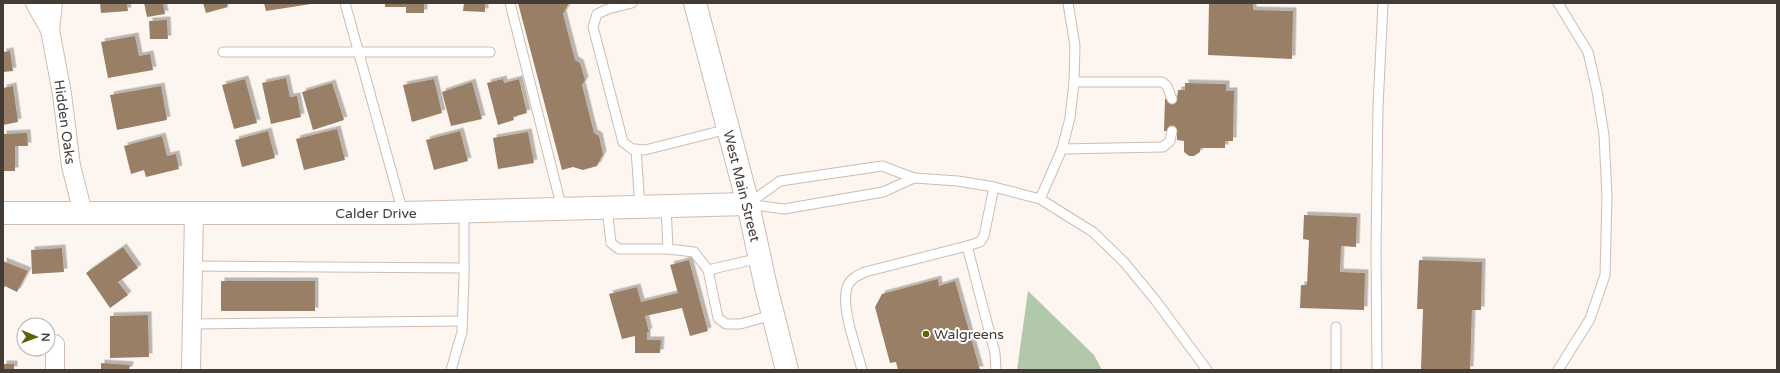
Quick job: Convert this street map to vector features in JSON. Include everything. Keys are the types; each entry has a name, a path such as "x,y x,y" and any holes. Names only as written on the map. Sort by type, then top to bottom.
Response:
{"street":[{"name":"Hidden Oaks","path":"35,3 50,30"},
{"name":"Hidden Oaks","path":"53,3 50,30 62,94 71,166 83,213"},
{"name":"West Main Street","path":"695,3 748,204 787,370"},
{"name":"Calder Drive","path":"3,213 403,213 748,204"},
{"path":"191,370 194,213"},
{"path":"55,357 55,370"}],"lane":[{"path":"345,3 403,213"},
{"path":"510,3 562,209"},
{"path":"632,3 597,14 593,27 623,142 632,149 645,150 728,129"},
{"path":"1040,199 1062,149 1070,118 1074,82 1075,46 1068,3"},
{"path":"1377,370 1376,250 1378,115 1383,3"},
{"path":"1558,3 1588,52 1604,135 1608,197 1605,275 1590,319 1558,370"},
{"path":"222,52 490,52"},
{"path":"1074,82 1162,82 1167,86 1172,99"},
{"path":"1062,149 1163,147 1170,141 1172,131"},
{"path":"636,149 640,207"},
{"path":"748,204 780,181 882,166 914,178 958,181 994,187 1040,199 1092,232 1124,262 1156,301 1207,370"},
{"path":"748,204 784,209 883,192 914,178"},
{"path":"862,370 844,299 848,284 854,278 865,272 980,242 984,236 994,187"},
{"path":"666,206 668,250"},
{"path":"607,208 611,243 619,249 694,252 708,270 718,318 726,324 740,324 773,315"},
{"path":"451,370 462,332 464,212"},
{"path":"967,246 995,353 996,370"},
{"path":"708,270 760,258"},
{"path":"193,266 464,268"},
{"path":"192,324 462,321"},
{"path":"1336,327 1336,370"}],"green space":[{"path":"1028,291 1094,355 1102,370 1017,370"}],"building":[{"path":"100,3 127,3 128,11 101,13"},
{"path":"144,3 163,3 165,14 147,17"},
{"path":"203,3 227,3 228,7 206,13"},
{"path":"264,3 311,3 311,4 266,11"},
{"path":"385,3 424,3 424,13 406,13 406,7 385,7"},
{"path":"464,3 485,3 485,12 463,11"},
{"path":"518,3 569,3 563,14 575,60 580,63 585,80 582,85 594,133 599,136 603,154 597,166 583,170 573,167 562,170"},
{"path":"1209,3 1253,3 1253,10 1293,11 1292,59 1208,55"},
{"path":"167,20 168,39 150,39 149,21"},
{"path":"135,36 139,56 150,54 153,70 108,78 101,42"},
{"path":"10,51 13,71 3,72 3,52"},
{"path":"286,78 290,97 297,96 301,117 271,124 262,83"},
{"path":"245,79 257,123 234,129 222,85"},
{"path":"434,79 442,113 412,122 403,85"},
{"path":"503,79 504,83 519,79 527,113 513,117 514,120 498,125 487,83"},
{"path":"472,82 482,119 451,126 442,92"},
{"path":"332,83 344,120 313,130 302,92"},
{"path":"1185,83 1226,84 1226,91 1234,91 1233,141 1225,141 1225,148 1200,148 1200,152 1194,156 1189,156 1184,152 1184,141 1177,140 1177,131 1164,131 1165,99 1177,99 1178,90 1185,90"},
{"path":"13,86 18,122 3,125 3,88"},
{"path":"161,86 167,120 117,130 110,95"},
{"path":"337,129 345,160 304,170 296,139"},
{"path":"268,131 275,158 242,167 235,140"},
{"path":"460,131 468,161 434,170 426,140"},
{"path":"528,132 534,163 498,169 493,138"},
{"path":"27,133 28,146 15,146 15,171 3,171 3,134"},
{"path":"162,136 167,156 176,154 179,169 146,177 144,170 131,174 124,146"},
{"path":"1304,215 1357,217 1356,247 1341,246 1340,272 1365,273 1364,310 1300,308 1301,285 1307,285 1309,240 1303,239"},
{"path":"123,247 138,268 118,282 128,295 110,308 86,273"},
{"path":"62,248 64,272 32,274 31,250"},
{"path":"689,260 708,331 690,336 682,308 645,316 649,332 647,332 647,340 661,340 660,353 635,353 635,336 622,339 609,294 637,287 641,302 678,293 670,265"},
{"path":"1419,260 1482,262 1481,310 1472,310 1470,370 1421,370 1423,309 1417,309"},
{"path":"3,261 28,271 17,292 5,286 3,290"},
{"name":"Walgreens","path":"938,279 939,286 955,281 980,370 898,370 896,362 890,363 875,307 882,294"},
{"path":"221,281 315,281 315,311 221,311"},
{"path":"148,315 149,357 110,358 110,316"},
{"path":"101,363 130,365 129,370 101,370"},
{"path":"3,364 14,364 14,370 3,370"}],"place":[{"name":"Walgreens","path":"926,334"}]}
